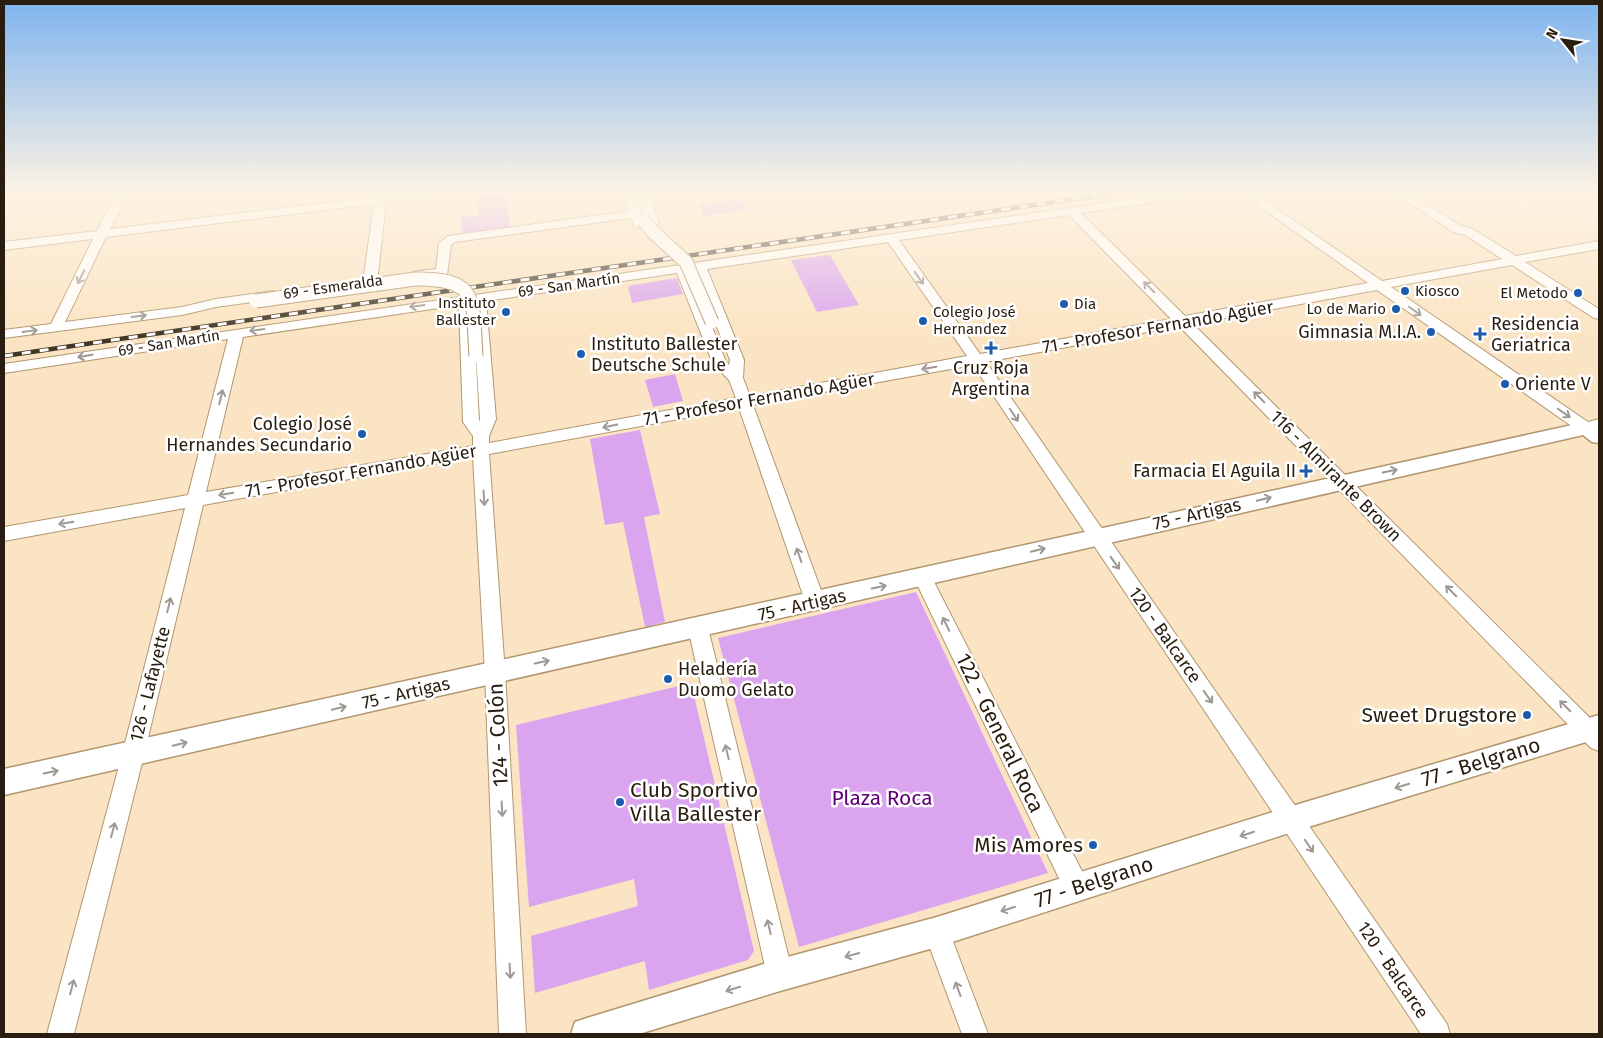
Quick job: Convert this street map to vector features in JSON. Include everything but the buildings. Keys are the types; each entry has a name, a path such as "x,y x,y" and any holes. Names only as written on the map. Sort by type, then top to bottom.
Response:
{"street":[{"path":"4,246 42,241"},
{"path":"56,327 99,241"},
{"path":"370,282 375,241"},
{"name":"69 - Esmeralda","path":"4,334 182,311 216,303 442,272 444,269 445,243 448,241"},
{"path":"663,241 686,262 736,378 815,601"},
{"name":"69 - San Martín","path":"4,368 867,241"},
{"name":"120 - Balcarce","path":"893,241 1292,819 1437,1034"},
{"name":"116 - Almirante Brown","path":"1103,241 1595,732"},
{"path":"1315,241 1380,287 1595,430"},
{"path":"1484,241 1599,315"},
{"name":"71 - Profesor Fernando Agüer","path":"4,534 196,500 481,443 744,401 977,360 1599,245"},
{"path":"699,266 737,360 736,378"},
{"path":"682,268 720,364 736,378"},
{"path":"182,311 415,279 435,278 451,281 462,286 470,297 476,356 481,443"},
{"name":"124 - Colón","path":"472,298 471,422 481,443 495,673 513,1034"},
{"name":"126 - Lafayette","path":"60,1034 133,755 237,333"},
{"name":"75 - Artigas","path":"4,782 133,755 923,578 1097,536 1342,481 1595,430"},
{"name":"122 - General Roca","path":"923,578 1077,888"},
{"path":"698,628 780,974"},
{"name":"77 - Belgrano","path":"587,1034 780,974 937,932 1292,819 1595,732"},
{"path":"937,932 975,1034"}],"green space":[{"path":"830,255 859,305 817,312 791,260"},
{"path":"677,278 683,294 632,303 628,286"},
{"path":"675,374 683,401 653,407 645,380"},
{"path":"640,430 660,514 644,517 665,622 645,627 623,522 605,525 590,439"},
{"name":"Plaza Roca","path":"916,592 1048,873 799,947 718,638"},
{"name":"Club Sportivo Villa Ballester","path":"691,683 754,951 748,960 649,990 645,961 535,993 531,936 638,906 634,879 529,907 516,725"}],"railway":[{"path":"4,356 786,241"}],"place":[{"name":"Kiosco","path":"1405,291"},
{"name":"El Metodo","path":"1578,293"},
{"name":"Dia","path":"1064,304"},
{"name":"Lo de Mario","path":"1396,309"},
{"name":"Instituto Ballester","path":"506,312"},
{"name":"Colegio José Hernandez","path":"923,321"},
{"name":"Gimnasia M.I.A.","path":"1431,332"},
{"name":"Residencia Geriatrica","path":"1480,334"},
{"name":"Cruz Roja Argentina","path":"991,348"},
{"name":"Instituto Ballester Deutsche Schule","path":"581,354"},
{"name":"Oriente V","path":"1505,384"},
{"name":"Colegio José Hernandes Secundario","path":"362,434"},
{"name":"Farmacia El Aguila II","path":"1306,471"},
{"name":"Heladería Duomo Gelato","path":"668,679"},
{"name":"Sweet Drugstore","path":"1527,715"},
{"name":"Club Sportivo Villa Ballester","path":"620,802"},
{"name":"Mis Amores","path":"1093,845"}]}
